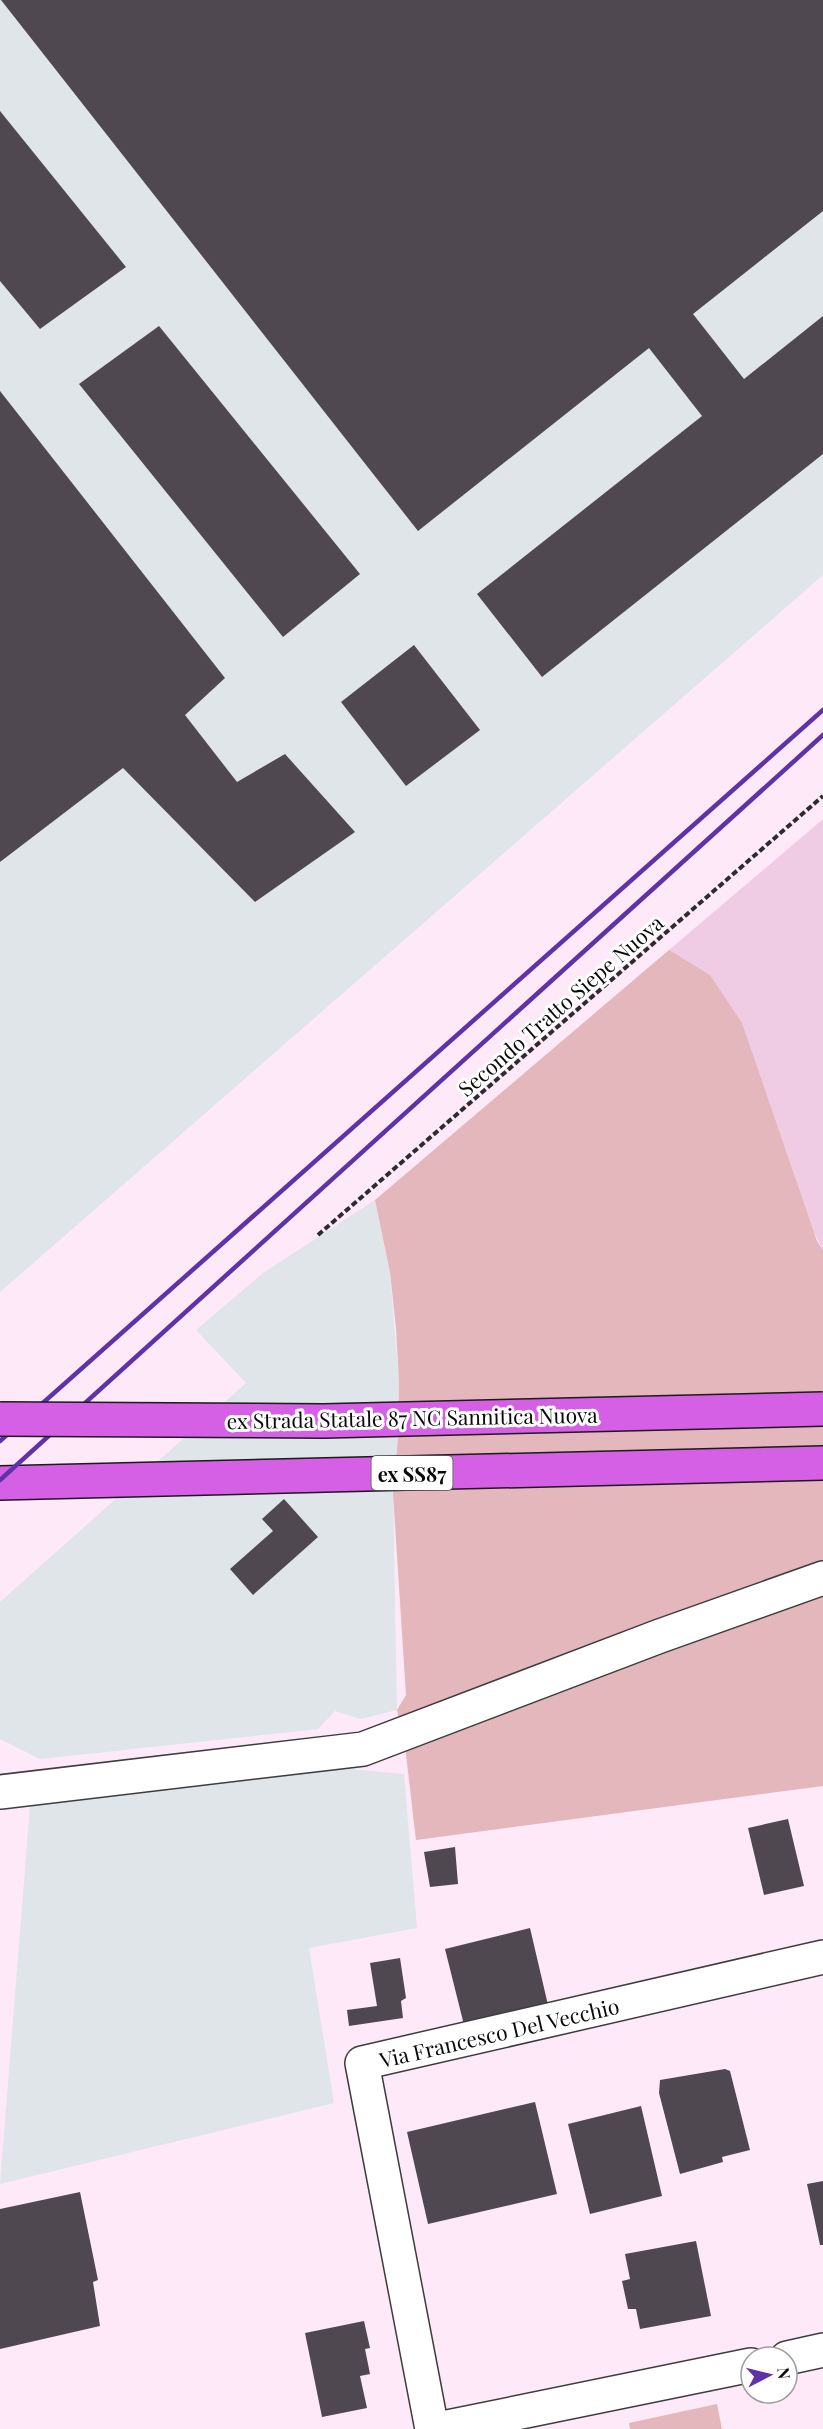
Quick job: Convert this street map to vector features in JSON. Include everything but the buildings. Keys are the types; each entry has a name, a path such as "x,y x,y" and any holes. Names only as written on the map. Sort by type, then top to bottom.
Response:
{"highway":[{"name":"ex Strada Statale 87 NC Sannitica Nuova","path":"0,1419 324,1421 823,1409"},
{"name":"ex SS87","path":"0,1482 823,1463"}],"street":[{"path":"0,1792 363,1749 660,1636 823,1578"},
{"name":"Via Francesco Del Vecchio","path":"432,2429 362,2063 823,1957"},
{"path":"799,2355 823,2350"},
{"path":"438,2429 739,2367"}],"path":[{"name":"Secondo Tratto Siepe Nuova","path":"318,1236 823,796"}],"shaded area":[{"path":"0,0 823,0 823,575 0,1292"},
{"path":"823,819 823,1250 669,950"},
{"path":"669,950 710,975 742,1023 817,1241 823,1250 823,1786 416,1840 405,1746 397,1710 406,1695 393,1494 398,1438 399,1383 396,1328 390,1272 375,1200"},
{"path":"375,1200 390,1272 399,1383 398,1438 393,1494 397,1710 361,1719 335,1711 318,1729 40,1759 0,1739 0,1602 246,1383 196,1330 263,1273"},
{"path":"340,1768 404,1774 417,1928 309,1948 334,2103 0,2184 30,1806"},
{"path":"717,2404 722,2429 630,2429 629,2423"}],"railway":[{"path":"0,1441 823,710"},
{"path":"0,1480 823,735"}]}
